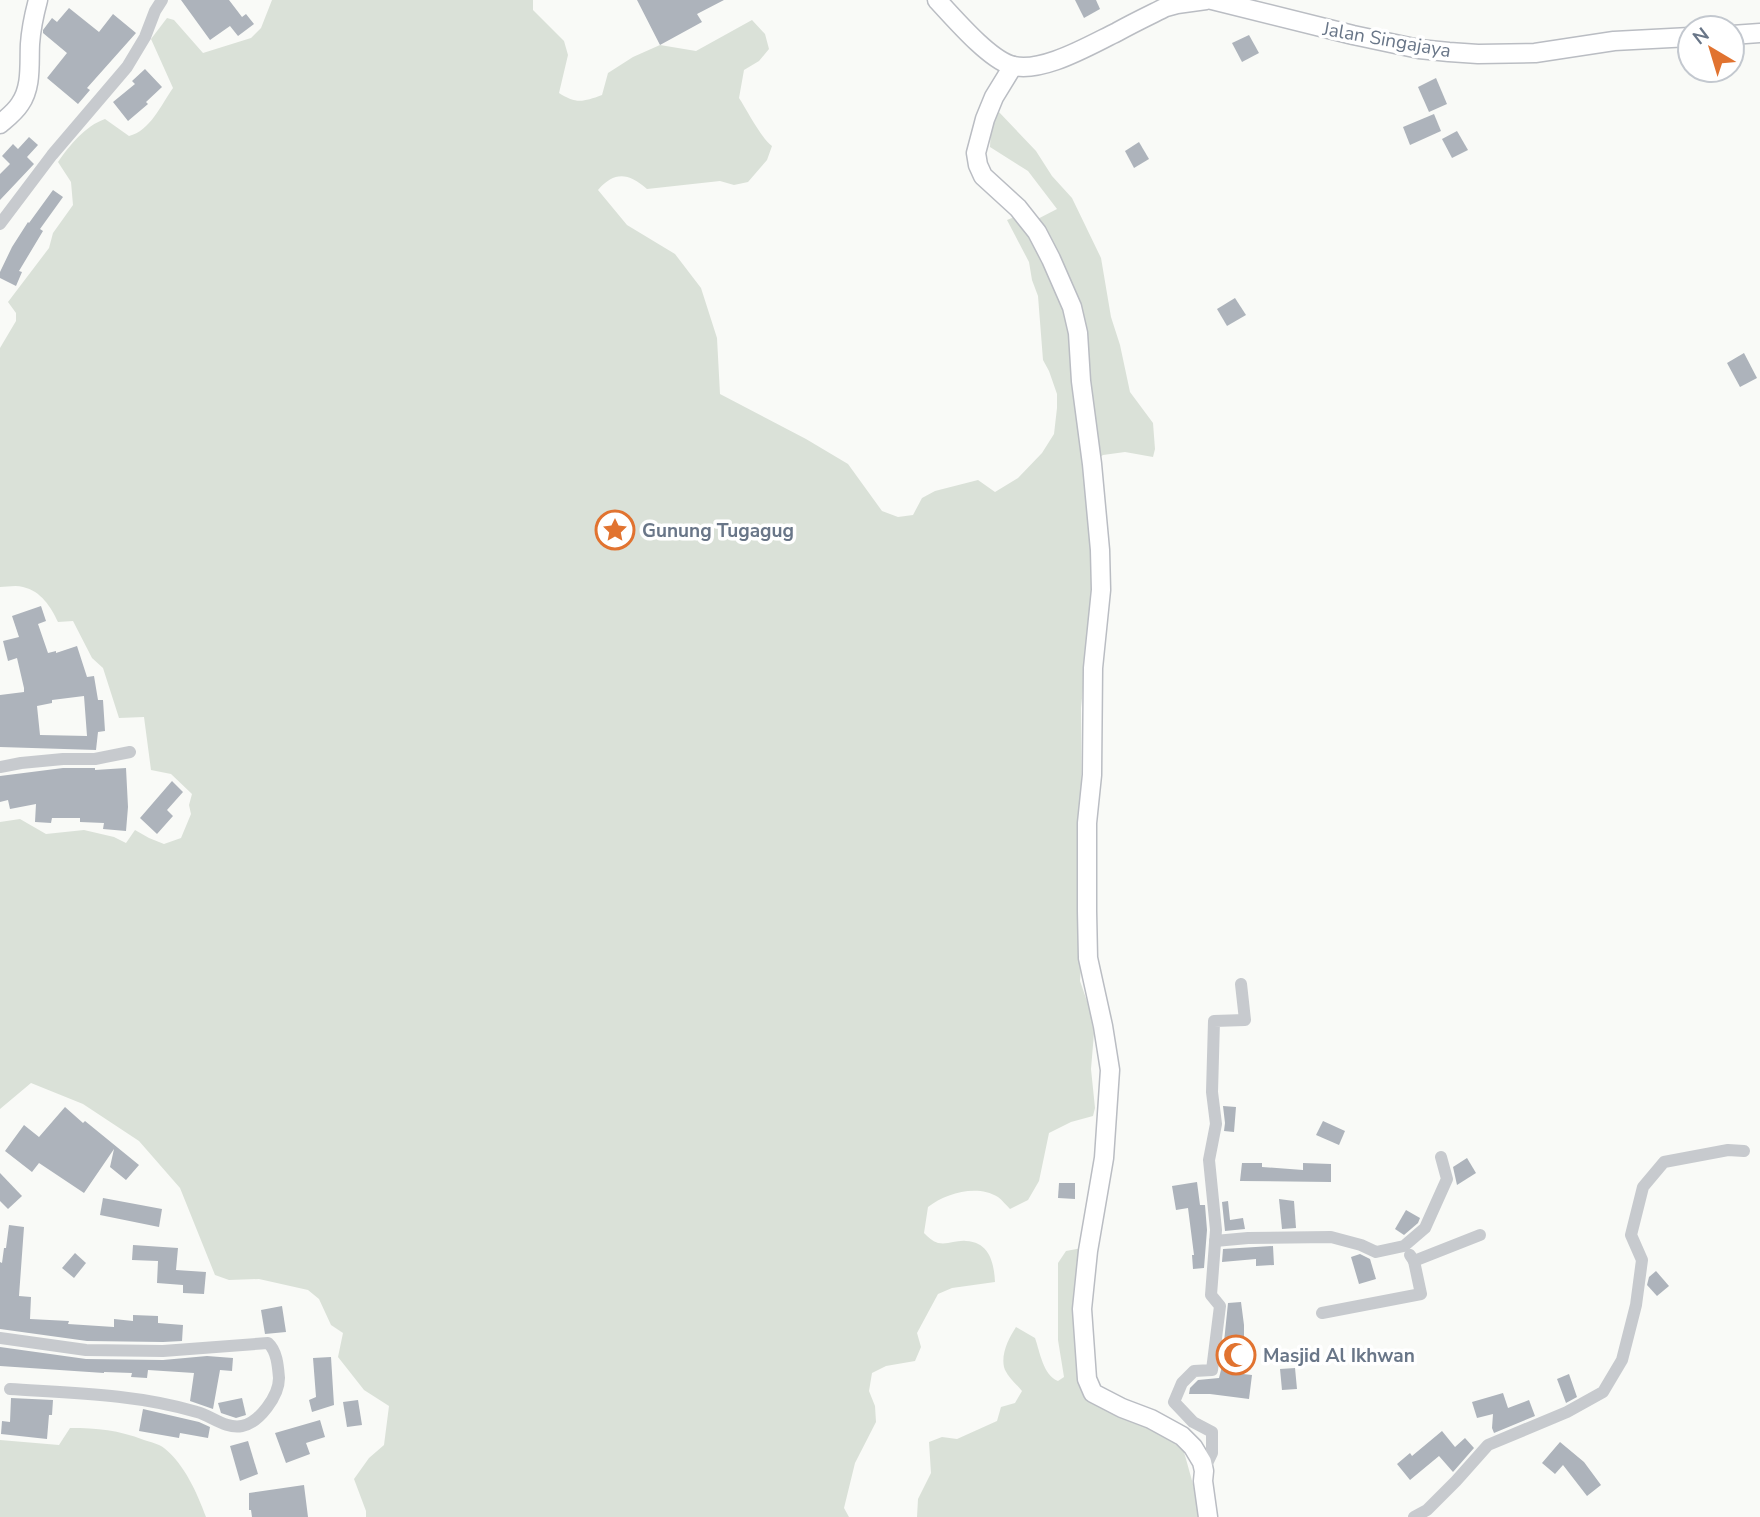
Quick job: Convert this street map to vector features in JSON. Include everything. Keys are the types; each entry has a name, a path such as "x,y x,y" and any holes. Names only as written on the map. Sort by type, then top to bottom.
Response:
{"street":[{"path":"0,124 20,104 27,89 33,19 38,0"},
{"path":"0,223 52,155 127,66 145,37 162,0"},
{"path":"937,0 989,52 1013,66 1037,66 1066,57 1166,7 1206,0"},
{"name":"Jalan Singajaya","path":"1212,0 1353,35 1419,49 1449,52 1535,53 1614,41 1676,38"},
{"path":"1013,66 985,119 976,153 978,165 983,176 1018,208 1037,232 1072,307 1078,333 1100,550 1101,590 1093,668 1092,775 1087,823 1087,911 1088,958 1110,1070 1104,1158 1088,1251 1082,1309 1087,1379 1093,1393 1182,1436 1199,1455 1204,1471"},
{"path":"0,767 21,762 95,759 130,752"},
{"path":"1208,1517 1203,1481 1204,1471 1212,1453 1212,1432 1193,1422 1174,1402 1182,1383 1194,1371 1212,1370 1220,1306 1211,1295 1216,1230 1209,1160 1216,1124 1212,1092 1214,1021 1245,1020 1241,984"},
{"path":"1414,1517 1426,1513 1488,1445 1567,1412 1603,1392 1622,1360 1636,1304 1642,1260 1631,1235 1643,1187 1664,1162 1728,1150 1744,1151"},
{"path":"1215,1241 1248,1237 1331,1237 1376,1252 1404,1246 1424,1228 1447,1180 1441,1157"},
{"path":"1414,1261 1480,1235"},
{"path":"1322,1313 1420,1294 1414,1261 1404,1246"},
{"path":"0,1338 86,1350 163,1351 268,1343 275,1349 278,1374 278,1391 256,1419 250,1424 233,1427 194,1411 132,1398 10,1389"}],"shaded area":[{"path":"272,0 533,0 533,10 564,41 568,55 559,93 580,101 602,95 608,73 633,57 660,45 696,51 752,20 765,34 769,49 759,61 744,70 739,98 772,146 767,160 748,182 734,185 720,181 647,189 622,176 610,180 598,190 627,225 675,254 701,288 717,338 720,394 848,464 882,511 898,517 913,515 922,498 935,491 978,480 995,492 1018,478 1042,453 1054,434 1057,394 1043,360 1038,296 1029,262 1007,220 1017,216 1026,225 1057,209 1028,171 990,147 991,127 998,111 1036,151 1052,176 1072,198 1101,258 1111,317 1130,392 1153,423 1155,449 1153,457 1125,452 1103,455 1083,468 1094,581 1081,708 1083,937 1080,981 1094,1033 1091,1069 1095,1108 1093,1116 1071,1122 1049,1133 1039,1181 1028,1200 1010,1209 990,1193 971,1191 953,1194 928,1207 924,1233 938,1243 966,1241 980,1245 989,1254 995,1282 952,1288 938,1294 917,1333 921,1347 915,1361 886,1366 872,1373 869,1391 875,1406 876,1422 855,1463 844,1508 849,1517 366,1517 354,1479 369,1458 384,1445 389,1406 364,1390 338,1357 343,1333 331,1325 319,1299 308,1290 259,1279 229,1280 215,1275 180,1188 139,1141 83,1104 31,1083 0,1109 0,822 20,819 46,834 84,830 114,837 126,843 135,830 164,844 181,838 191,814 189,805 192,794 171,774 151,770 144,717 119,718 103,668 92,658 73,621 58,622 45,600 29,589 17,586 0,587 0,348 16,321 16,313 8,302 49,248 53,233 73,205 71,182 58,162 68,149 85,131 105,119 129,136 143,129 173,88 151,39 167,18 174,20 203,53 251,38 261,28"},
{"path":"1082,1248 1085,1390 1174,1443 1184,1452 1200,1517 917,1517 918,1499 931,1473 929,1442 942,1437 957,1439 997,1421 1001,1407 1015,1403 1022,1391 1007,1373 1003,1362 1006,1346 1016,1327 1035,1338 1049,1374 1058,1381 1064,1377 1058,1340 1058,1263 1066,1251"},
{"path":"70,1428 117,1432 162,1447 184,1471 206,1517 0,1517 0,1440 59,1445"}],"building":[{"path":"181,0 229,0 242,17 246,14 254,24 238,36 230,26 210,40"},
{"path":"637,0 724,0 697,14 702,22 660,45"},
{"path":"1075,0 1096,0 1100,9 1084,18"},
{"path":"69,8 99,32 113,14 136,33 87,88 90,90 78,104 47,78 67,53 43,33 43,30 52,18 57,22"},
{"path":"1249,35 1259,53 1242,62 1232,43"},
{"path":"145,69 162,87 146,102 148,104 128,121 113,102 135,84 132,81"},
{"path":"1436,78 1447,104 1429,112 1418,87"},
{"path":"1434,114 1441,131 1410,145 1403,127"},
{"path":"1457,131 1468,150 1452,158 1442,139"},
{"path":"29,137 38,145 27,157 34,164 0,200 0,174 10,164 2,156 13,144 18,149"},
{"path":"1139,142 1149,159 1134,168 1125,151"},
{"path":"53,190 63,197 40,229 43,231 19,271 22,272 16,286 0,278 0,272 28,222"},
{"path":"1235,298 1246,315 1227,326 1217,309"},
{"path":"1744,353 1757,378 1740,387 1727,363"},
{"path":"41,606 46,621 38,624 48,653 77,646 87,677 94,676 98,700 103,700 105,731 98,732 96,750 0,747 0,695 24,692 17,658 8,661 3,641 19,637 12,616","holes":["84,696 87,736 40,735 37,706 52,703 52,700"]},
{"path":"63,768 126,768 126,831 103,829 104,823 80,822 80,818 52,818 51,823 35,822 36,804 10,809 8,800 0,802 0,776"},
{"path":"172,781 183,792 167,810 173,816 157,834 140,818"},
{"path":"1223,1106 1236,1107 1234,1132 1224,1131"},
{"path":"65,1107 139,1165 126,1180 110,1167 114,1149 84,1193 39,1163 32,1172 5,1151 24,1125 39,1137"},
{"path":"1323,1121 1345,1131 1339,1145 1316,1135"},
{"path":"1467,1158 1476,1173 1457,1185 1453,1167"},
{"path":"1242,1163 1262,1163 1262,1167 1303,1170 1303,1163 1331,1164 1331,1182 1240,1181"},
{"path":"0,1173 22,1196 8,1209 0,1201"},
{"path":"1197,1182 1200,1205 1205,1205 1207,1230 1204,1268 1193,1269 1194,1255 1188,1208 1176,1210 1172,1186"},
{"path":"1059,1183 1075,1183 1075,1199 1058,1198"},
{"path":"103,1198 162,1209 159,1227 100,1215"},
{"path":"1279,1199 1294,1201 1296,1228 1282,1229"},
{"path":"1228,1201 1230,1220 1243,1218 1245,1229 1225,1231 1222,1202"},
{"path":"1406,1210 1420,1218 1404,1235 1395,1229"},
{"path":"9,1225 24,1227 19,1296 31,1297 30,1319 114,1327 114,1319 133,1321 133,1315 158,1316 158,1323 183,1325 182,1341 87,1341 0,1329 0,1262 2,1263 6,1248"},
{"path":"133,1245 178,1248 176,1270 206,1272 204,1294 183,1293 183,1285 157,1283 158,1261 132,1260"},
{"path":"1273,1246 1274,1265 1256,1266 1256,1259 1222,1262 1223,1249"},
{"path":"75,1253 86,1263 74,1278 62,1268"},
{"path":"1360,1254 1370,1259 1376,1279 1359,1284 1351,1257"},
{"path":"1656,1271 1669,1286 1657,1296 1647,1285 1649,1277"},
{"path":"1241,1302 1244,1348 1248,1349 1243,1374 1252,1375 1249,1399 1189,1394 1190,1388 1198,1380 1219,1378 1228,1342 1224,1342 1228,1303"},
{"path":"282,1306 286,1332 265,1334 261,1310"},
{"path":"0,1347 86,1359 163,1360 207,1356 233,1358 232,1371 220,1370 213,1409 190,1401 194,1373 148,1370 147,1378 131,1377 132,1373 0,1366"},
{"path":"331,1357 334,1405 312,1412 309,1400 316,1397 313,1358"},
{"path":"1295,1368 1297,1389 1282,1390 1280,1369"},
{"path":"1569,1374 1577,1397 1566,1403 1557,1379"},
{"path":"1503,1393 1508,1408 1529,1400 1535,1416 1494,1433 1493,1414 1477,1418 1472,1402"},
{"path":"11,1398 53,1400 47,1439 1,1434 2,1421 10,1422"},
{"path":"242,1398 246,1415 236,1418 221,1413 218,1403"},
{"path":"358,1400 362,1425 347,1427 343,1402"},
{"path":"143,1409 199,1422 210,1427 208,1438 180,1433 179,1438 139,1431"},
{"path":"320,1420 325,1437 306,1443 310,1454 286,1463 275,1433"},
{"path":"1442,1431 1455,1447 1465,1438 1474,1448 1453,1472 1439,1456 1410,1480 1397,1464 1410,1453 1412,1456"},
{"path":"248,1441 258,1474 240,1481 230,1446"},
{"path":"1560,1442 1584,1462 1601,1485 1587,1496 1563,1465 1555,1474 1542,1463"},
{"path":"304,1485 308,1517 252,1517 249,1510 249,1493"}],"place":[{"name":"Gunung Tugagug","path":"615,530"},
{"name":"Masjid Al Ikhwan","path":"1236,1355"}]}
